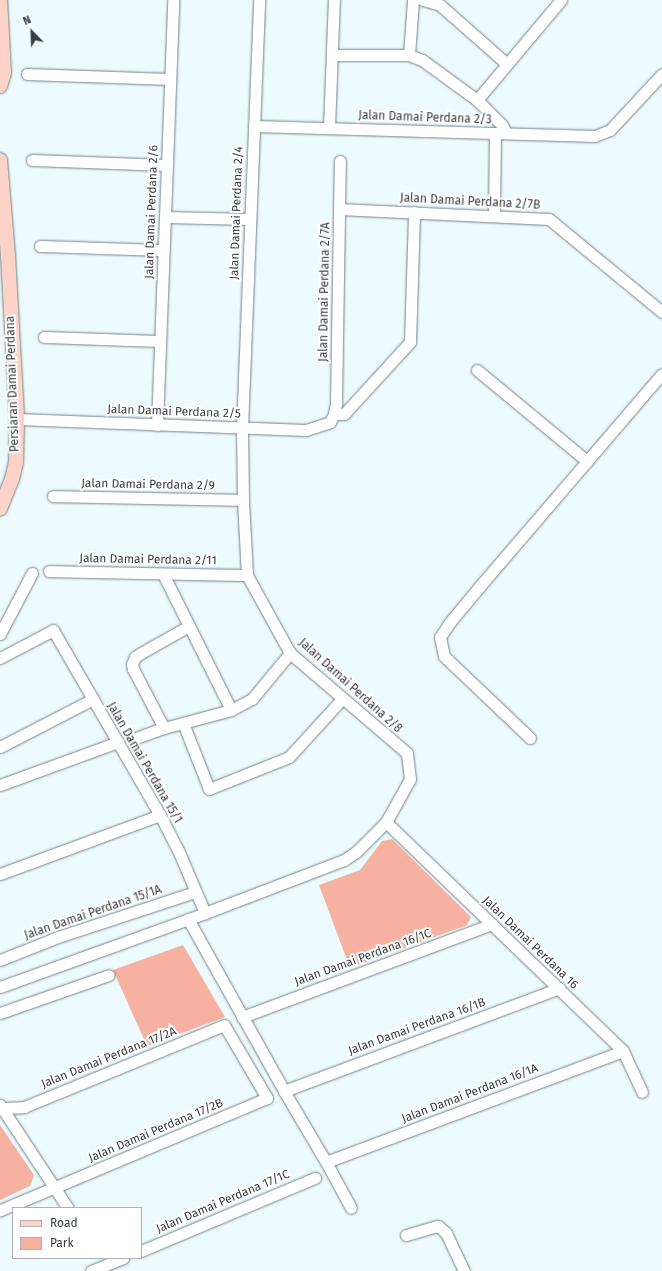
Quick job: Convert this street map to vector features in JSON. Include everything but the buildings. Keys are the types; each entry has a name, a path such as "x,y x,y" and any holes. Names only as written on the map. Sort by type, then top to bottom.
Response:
{"main road":[{"path":"0,0 4,73 0,86"},
{"name":"Persiaran Damai Perdana","path":"0,160 17,419 16,462 12,479 0,509"}],"street":[{"name":"Jalan Damai Perdana 2/6","path":"157,425 173,0"},
{"name":"Jalan Damai Perdana 2/4","path":"242,428 259,0"},
{"path":"329,128 334,0"},
{"path":"408,55 413,0"},
{"path":"423,0 440,5 507,64"},
{"path":"477,100 561,1"},
{"path":"332,55 408,55 422,60 477,100 502,124 500,133 494,216"},
{"path":"27,74 170,80"},
{"name":"Jalan Damai Perdana 2/3","path":"254,126 595,136 610,130 662,74"},
{"path":"32,160 167,165"},
{"name":"Jalan Damai Perdana 2/7A","path":"332,418 340,161"},
{"name":"Jalan Damai Perdana 2/7B","path":"339,209 549,219 662,312"},
{"name":"Jalan Damai Perdana 2/5","path":"17,419 306,430 344,414 410,342 414,212"},
{"path":"165,217 250,219"},
{"path":"40,246 163,250"},
{"path":"44,337 160,341"},
{"path":"477,370 587,461"},
{"path":"530,738 444,656 440,637 450,622 662,374"},
{"name":"Jalan Damai Perdana 2/8","path":"242,428 243,500 247,575 290,653 407,753 410,779 386,822"},
{"name":"Jalan Damai Perdana 2/9","path":"53,496 243,500"},
{"name":"Jalan Damai Perdana 2/11","path":"49,571 247,575"},
{"path":"0,634 32,573"},
{"path":"163,574 231,710"},
{"path":"164,728 133,669 132,664 135,657 141,653 189,626"},
{"name":"Jalan Damai Perdana 15/1","path":"0,658 53,630 160,815 178,850 205,913"},
{"path":"133,739 164,728 231,710 252,699 290,653"},
{"path":"0,747 93,699"},
{"path":"183,723 209,789 290,758 342,699"},
{"path":"0,785 118,742"},
{"path":"0,874 160,815"},
{"path":"0,987 205,913 344,860 356,852 386,822"},
{"name":"Jalan Damai Perdana 16","path":"386,822 623,1051 642,1092"},
{"name":"Jalan Damai Perdana 15/1A","path":"0,960 58,938 195,892"},
{"path":"188,919 351,1208"},
{"name":"Jalan Damai Perdana 16/1C","path":"242,1017 492,924"},
{"path":"0,1013 109,975"},
{"name":"Jalan Damai Perdana 16/1B","path":"284,1090 559,988"},
{"name":"Jalan Damai Perdana 17/2A","path":"1,1107 24,1107 224,1025 267,1098"},
{"name":"Jalan Damai Perdana 16/1A","path":"326,1162 623,1051"},
{"name":"Jalan Damai Perdana 17/2B","path":"0,1210 267,1098"},
{"path":"1,1107 67,1207"},
{"name":"Jalan Damai Perdana 17/1C","path":"142,1250 315,1178"},
{"path":"406,1235 438,1226 446,1233 464,1271"},
{"path":"91,1271 121,1259"}],"green space":[{"path":"392,839 471,917 467,925 350,968 319,885 360,870 382,841"},
{"path":"183,945 225,1017 147,1046 113,970"},
{"path":"0,1125 34,1175 30,1186 0,1200"}]}
